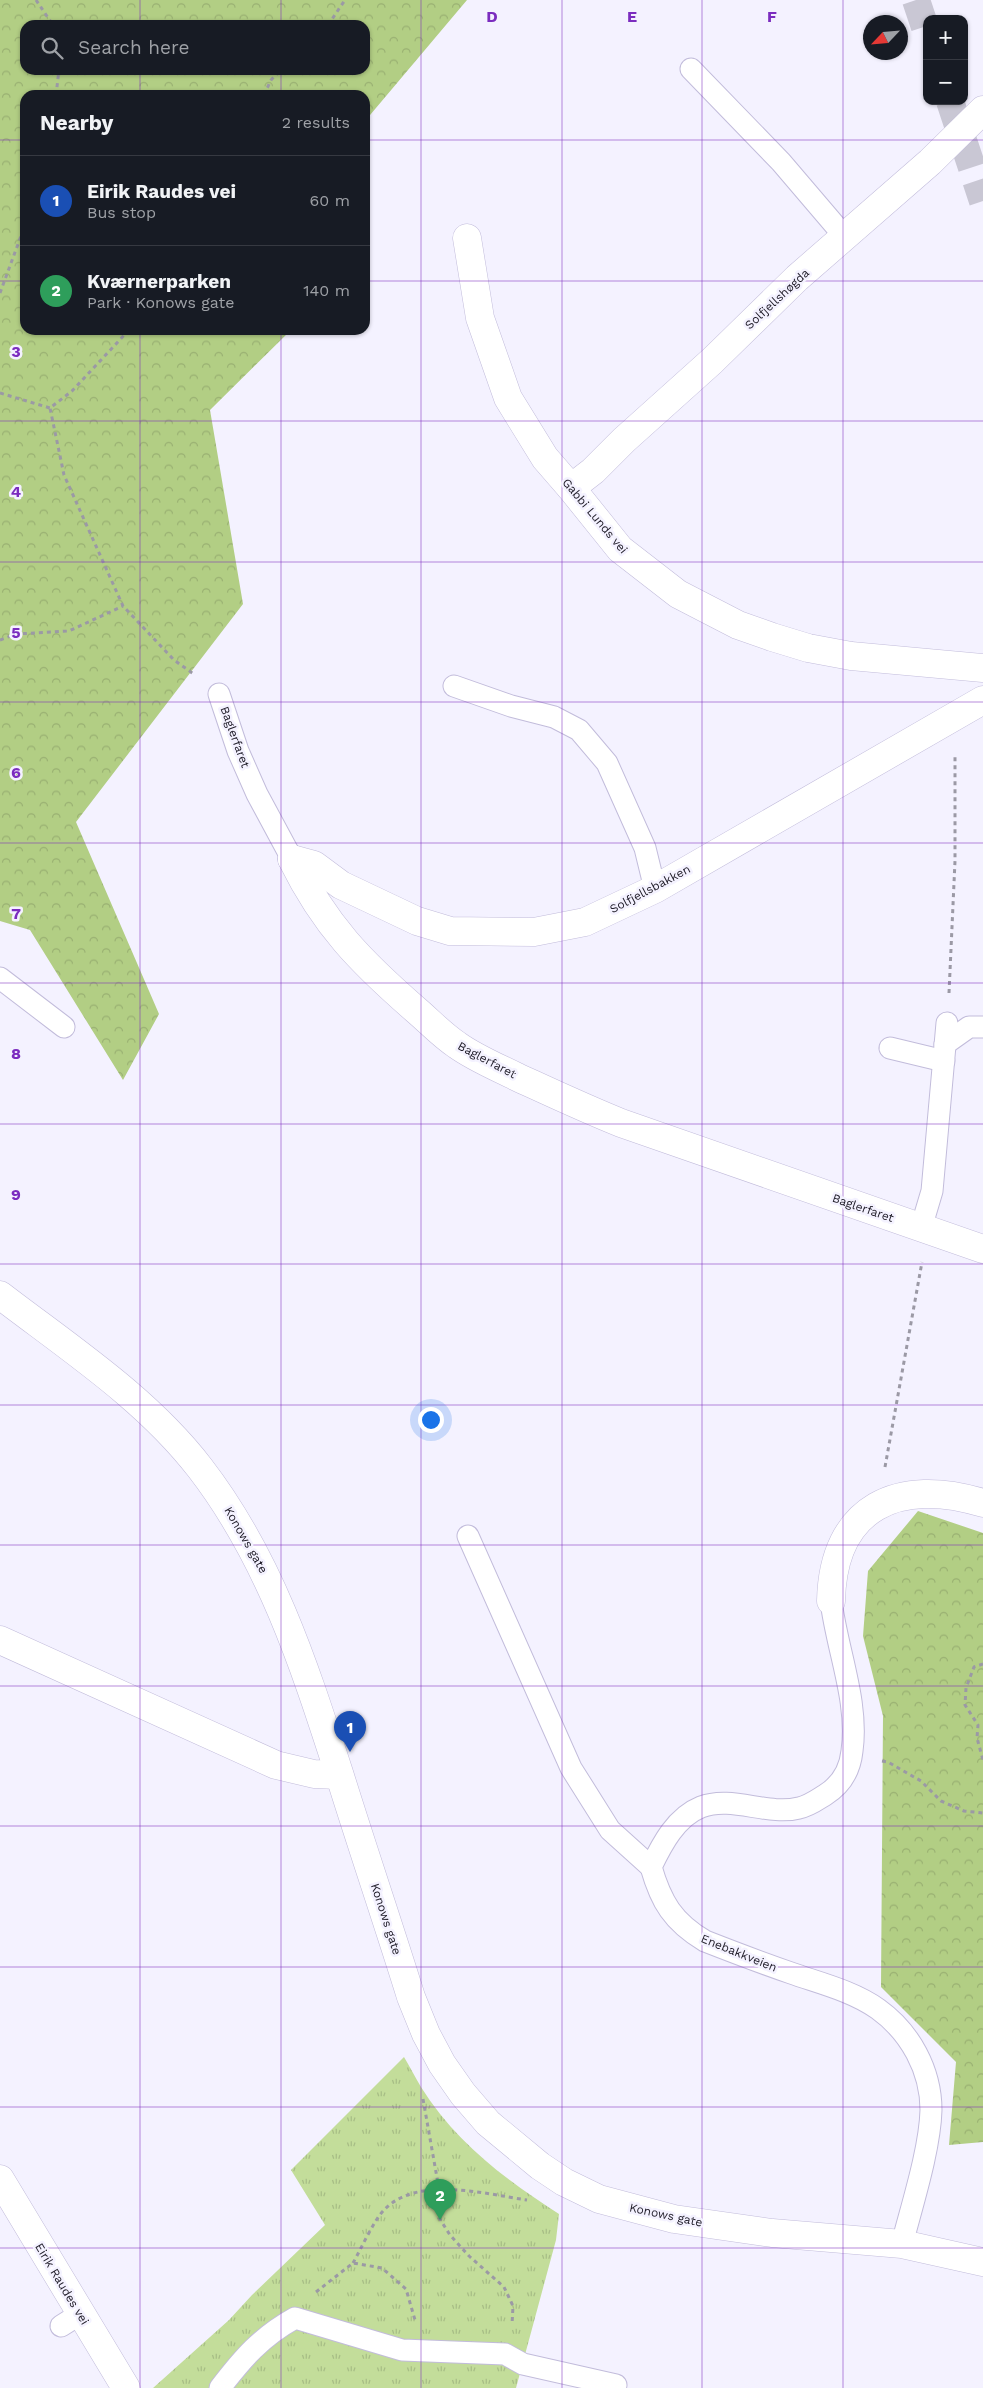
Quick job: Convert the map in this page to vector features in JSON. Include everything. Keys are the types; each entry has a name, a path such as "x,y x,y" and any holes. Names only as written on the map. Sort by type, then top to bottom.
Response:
{"street":[{"name":"Solfjellshøgda","path":"571,488 593,471 624,440 712,361 797,278 930,162 983,110"},
{"name":"Gabbi Lunds vei","path":"467,238 480,318 508,398 545,458 620,549 678,594 738,625 808,648 851,656 983,668"},
{"name":"Solfjellsbakken","path":"292,859 314,864 341,885 417,921 450,931 534,932 585,922 655,889 983,700"},
{"name":"Baglerfaret","path":"292,859 309,893 328,922 351,950 386,984 457,1045 568,1101 621,1123 983,1249"},
{"name":"Konows gate","path":"0,1295 123,1389 163,1426 200,1467 246,1538 273,1588 303,1660 411,1997 426,2034 442,2064 463,2094 488,2123 540,2166 564,2182 599,2199 674,2218 772,2233 902,2244 983,2262"},
{"path":"831,1601 832,1579 840,1548 850,1532 880,1503 891,1498 926,1492 956,1494 983,1503"},
{"path":"0,1640 276,1765 314,1774 339,1775"},
{"name":"Eirik Raudes vei","path":"0,2180 70,2320 126,2388"}],"lane":[{"path":"691,69 782,162 845,237"},
{"path":"454,686 511,706 554,717 579,730 607,763 645,848 655,889"},
{"name":"Baglerfaret","path":"220,694 238,751 257,794 292,859"},
{"path":"0,978 64,1027"},
{"path":"890,1048 946,1043 969,1028 983,1027"},
{"path":"921,1228 932,1191 946,1043"},
{"path":"468,1536 571,1768 610,1830 651,1867 673,1829 700,1808 714,1803 778,1810 797,1809 811,1804 841,1783 851,1757 853,1718 834,1629 831,1601"},
{"name":"Enebakkveien","path":"651,1867 658,1890 666,1904 676,1920 688,1931 713,1944 848,1993 878,2009 903,2032 916,2050 929,2088 931,2110 927,2142 902,2244"},
{"path":"220,2388 248,2352 274,2330 295,2318 371,2342 412,2350 505,2354 523,2364 616,2385"}],"path":[{"path":"36,0 50,20"},
{"path":"331,20 345,0"},
{"path":"56,90 58,75"},
{"path":"266,90 276,75"},
{"path":"0,292 20,238"},
{"path":"50,408 72,391 124,335"},
{"path":"0,393 50,408"},
{"path":"50,408 64,475 124,606 174,660 220,694"},
{"path":"0,640 16,634 69,631 124,606"},
{"path":"946,1043 955,861 955,746"},
{"path":"884,1473 924,1254"},
{"path":"983,1664 974,1668 966,1688 965,1705 978,1725 976,1738 983,1760"},
{"path":"851,1757 888,1762 921,1781 941,1801 964,1811 983,1813"},
{"path":"423,2099 439,2188 438,2216 450,2235 504,2287 512,2300 513,2319 505,2354"},
{"path":"295,2318 321,2286 353,2263 384,2210 411,2192 439,2188 532,2200"},
{"path":"353,2263 382,2268 406,2289 417,2326 412,2350"}],"green space":[{"path":"0,0 467,0 370,115 370,90 20,90 20,335 286,335 210,410 243,604 76,822 159,1014 123,1080 30,930 0,921"},
{"path":"918,1511 983,1533 983,2142 949,2145 956,2062 881,1987 883,1716 863,1636 868,1571"},
{"path":"404,2057 421,2087 449,2125 501,2173 559,2214 556,2240 516,2388 153,2388 229,2320 252,2295 325,2225 291,2170"}],"tunnel":[{"path":"916,0 923,21"},
{"path":"951,105 983,201"}],"place":[{"name":"Eirik Raudes vei","path":"350,1752"},
{"name":"Kværnerparken","path":"440,2220"}]}
